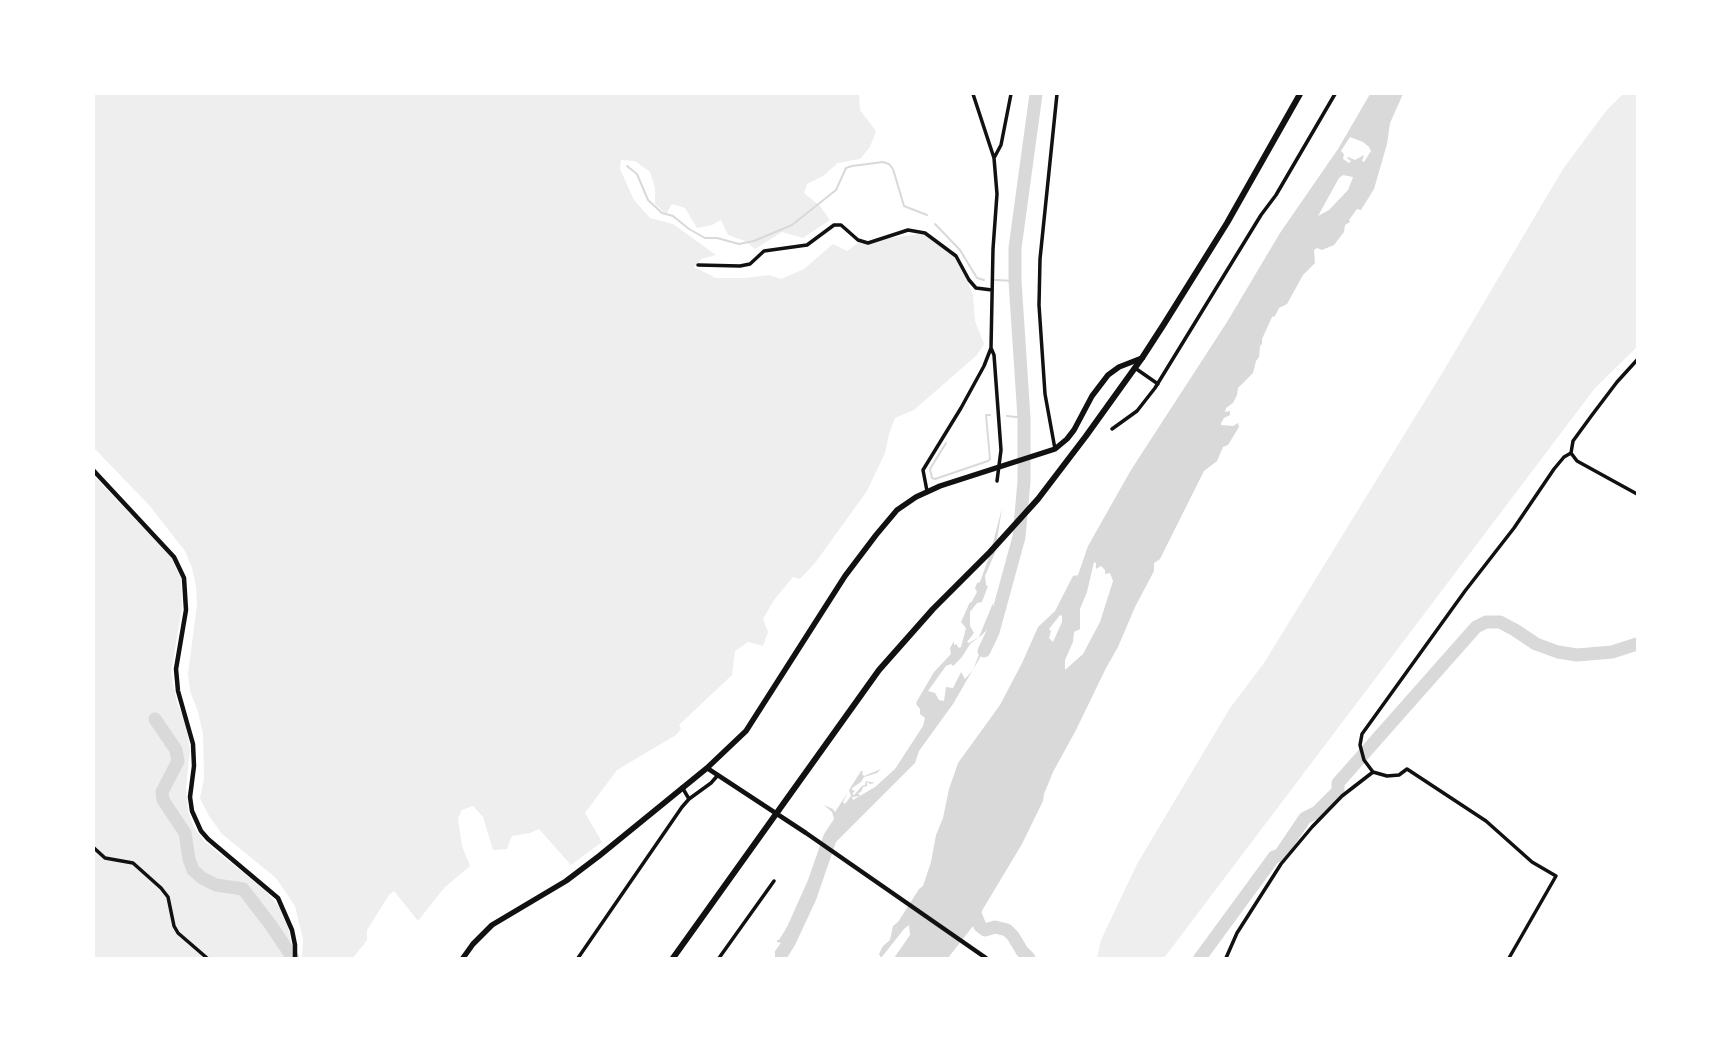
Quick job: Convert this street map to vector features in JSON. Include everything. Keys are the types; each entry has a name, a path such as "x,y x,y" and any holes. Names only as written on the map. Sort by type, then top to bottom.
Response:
{"highway":[{"path":"673,958 879,670 934,609 1038,499 1135,368 1227,223 1300,94"}],"main road":[{"path":"463,958 473,944 492,925 566,881 707,768 746,731 811,627 876,535 897,510 927,491 1054,450 1070,435 1092,396 1108,375 1119,367 1142,358"}],"street":[{"path":"927,491 923,470 961,408 984,366 991,348 992,290 997,194 994,158 973,94"},
{"path":"994,158 1001,145 1011,94"},
{"path":"1054,450 1045,394 1039,305 1040,259 1057,94"},
{"path":"1112,428 1137,411 1158,384 1253,228 1276,195 1335,94"},
{"path":"698,265 740,266 750,264 764,251 807,245 834,225 841,225 858,240 868,243 908,230 925,233 956,256 969,280 976,288 992,290"},
{"path":"991,348 994,355 1001,450 1000,468 997,481"},
{"path":"1509,958 1556,876 1532,862 1486,821 1407,769 1399,775 1387,776 1373,772 1364,760 1360,745 1362,734 1466,591 1514,528 1554,469 1564,457 1571,452 1574,441 1592,414 1616,382 1637,360"},
{"path":"1135,368 1158,384"},
{"path":"1571,452 1577,462 1637,494"},
{"path":"94,471 174,557 184,578 186,610 176,674 178,691 193,744 194,766 190,796 192,811 208,839 278,898 292,930 295,945 295,958"},
{"path":"707,768 806,833 986,958"},
{"path":"1226,958 1238,933 1281,864 1312,827 1342,796 1373,772"},
{"path":"578,958 689,799 711,783 718,775"},
{"path":"682,787 689,799"},
{"path":"94,848 106,858 133,863 161,888 168,897 174,926 178,933 207,958"},
{"path":"719,958 774,881"}],"shaded area":[{"path":"94,94 859,94 860,110 876,131 870,147 860,159 838,163 823,176 807,184 804,193 820,206 830,220 803,238 782,232 755,249 745,241 728,235 721,220 712,225 697,228 685,208 672,204 666,214 655,204 655,188 650,172 635,161 621,160 620,169 634,200 650,218 673,224 716,255 701,259 694,267 716,278 746,278 769,275 781,279 804,269 833,244 847,251 859,242 927,233 946,246 962,268 973,295 975,321 984,344 977,355 914,410 895,418 889,434 885,453 867,491 815,563 800,579 793,577 774,600 763,619 768,632 763,646 748,642 735,651 732,675 679,725 681,729 676,735 617,770 585,813 602,842 571,865 539,829 530,833 512,836 507,849 493,850 483,817 473,806 462,810 458,818 462,846 470,866 444,888 418,921 394,891 389,895 367,930 367,940 353,958 302,958 303,939 295,906 276,878 222,834 209,816 200,798 204,779 203,734 198,712 190,691 188,674 197,604 196,586 192,568 185,551 149,505 94,448"},
{"path":"1370,94 1403,94 1390,123 1387,144 1374,189 1361,210 1357,209 1349,220 1350,222 1345,225 1344,232 1334,245 1322,250 1317,248 1314,250 1315,263 1303,275 1287,304 1279,308 1275,316 1272,317 1262,339 1259,357 1256,361 1253,373 1238,388 1237,395 1233,403 1226,408 1225,412 1230,411 1230,415 1224,418 1221,423 1221,425 1233,426 1238,423 1239,427 1228,445 1223,447 1217,461 1204,471 1160,559 1154,563 1154,571 1135,607 1118,647 1053,772 1044,794 1043,801 1022,844 979,917 983,924 999,922 1000,924 984,927 975,912 972,913 973,926 948,958 894,958 910,935 909,925 904,929 881,958 879,954 883,946 890,940 893,926 898,922 919,889 923,886 931,862 936,835 943,818 949,789 958,763 1000,705 1022,663 1038,627 1055,611 1073,576 1078,575 1088,546 1131,470 1227,322 1280,233 1338,149","holes":["1350,137 1363,142 1371,151 1364,162 1362,161 1364,155 1355,160 1348,157 1347,158 1351,161 1349,163 1343,159 1344,154 1341,151","1343,175 1353,177 1348,190 1329,210 1318,216 1339,178","1094,562 1096,563 1096,569 1101,566 1105,570 1105,574 1110,573 1113,581 1100,622 1083,654 1065,670 1065,660 1073,642 1074,632 1080,629 1080,609 1087,592","1060,615 1062,616 1062,622 1053,642 1049,638 1051,631 1049,629"]},
{"path":"1623,94 1637,94 1637,347 1595,388 1164,958 1097,958 1101,940 1137,864 1230,708 1264,663 1444,370 1563,169 1606,111"},
{"path":"94,476 171,557 181,579 182,607 171,673 177,703 185,720 190,750 186,787 188,811 194,828 205,842 266,891 279,907 288,927 292,947 290,958 94,958"},
{"path":"1002,508 995,553 985,576 986,585 988,586 982,602 977,603 970,612 970,626 974,633 967,642 969,643 979,637 993,603 993,611 997,608 993,615 994,622 982,635 970,644 962,657 953,666 951,664 946,666 928,691 935,693 939,700 944,701 946,687 953,688 961,672 965,679 972,671 953,704 919,751 915,763 836,842 816,900 795,945 787,958 775,958 775,951 781,943 777,942 777,940 779,940 787,927 808,880 824,834 834,819 832,812 824,805 833,809 835,812 848,792 843,802 845,804 851,796 849,790 861,771 863,771 862,774 864,776 881,769 877,773 864,777 861,782 852,788 852,790 855,791 852,794 854,795 862,786 865,785 866,781 875,783 870,784 867,782 867,786 863,787 861,792 858,793 860,796 875,787 895,769 923,726 925,718 920,714 920,709 916,704 917,701 934,672 951,654 950,648 954,641 954,645 956,644 959,648 961,647 966,628 961,622 970,602 971,603 977,592 975,588 977,583 980,582 990,554","holes":["860,796 853,800 852,797"]},
{"path":"991,633 989,642 974,669 983,644 988,641"}],"waterway":[{"path":"984,651 993,632 1019,537 1024,481 1024,418 1015,281 1015,248 1036,94"},
{"path":"627,166 637,174 648,200 662,213 673,216 689,229 705,238 717,238 739,244 754,241 792,225 836,190 846,168 852,166 883,162 889,164 893,169 904,206 927,215"},
{"path":"935,224 960,250 977,278 984,280"},
{"path":"995,280 1015,281"},
{"path":"946,443 930,469 932,478 935,479 988,461 990,459 986,415 990,415"},
{"path":"1007,416 1024,418"},
{"path":"1200,958 1274,857 1280,855 1305,818 1317,812 1338,791 1338,783 1476,627 1486,622 1500,622 1536,644 1558,652 1577,655 1612,652 1637,644"},
{"path":"155,719 176,750 178,761 162,792 163,800 185,833 189,859 193,870 202,878 216,885 243,889 270,924 293,958"},
{"path":"961,903 967,903 976,916 980,926 985,930 995,927 1007,930 1029,958"}]}
